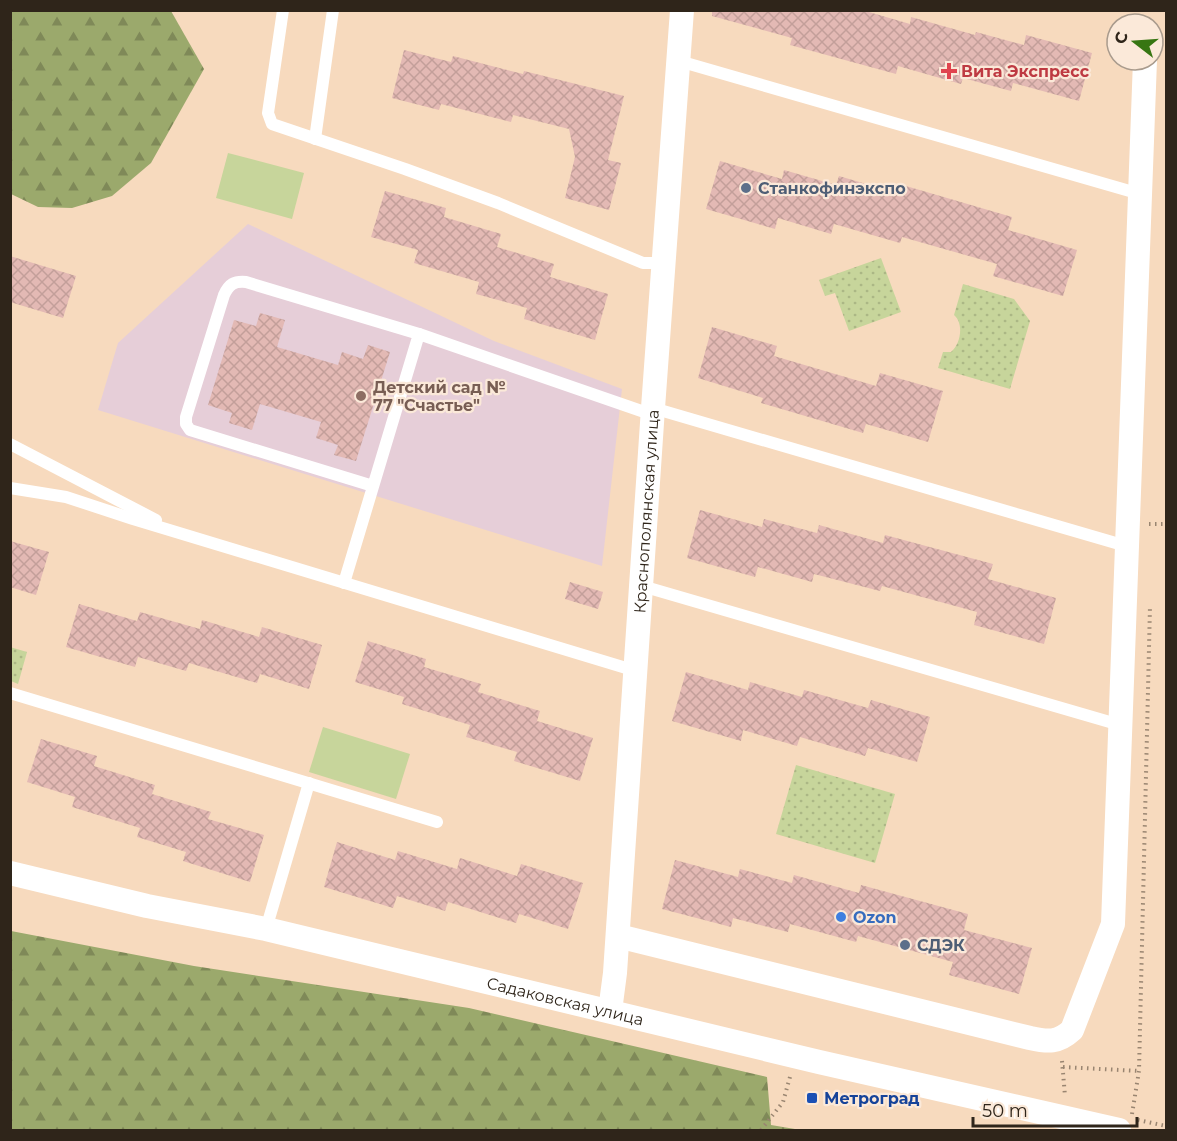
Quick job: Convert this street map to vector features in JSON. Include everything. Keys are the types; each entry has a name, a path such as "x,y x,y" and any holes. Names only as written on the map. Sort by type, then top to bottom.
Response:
{"street":[{"name":"Краснополянская улица","path":"610,1011 618,936 682,10"},
{"path":"618,936 1030,1038 1054,1042 1062,1039 1072,1030 1113,924 1144,72"},
{"name":"Садаковская улица","path":"10,873 147,906 266,929 1081,1126 1119,1131"}],"lane":[{"path":"283,10 269,120 272,124 498,203 643,263 665,263"},
{"path":"315,139 333,10"},
{"path":"679,62 1140,194"},
{"path":"373,486 190,430 186,424 186,417 228,286 236,281 246,282 419,334 653,411 1126,546"},
{"path":"344,583 419,334"},
{"path":"10,444 181,533"},
{"path":"10,488 66,497 636,671"},
{"path":"642,586 1120,725"},
{"path":"10,693 437,822"},
{"path":"266,929 309,783"}],"path":[{"path":"1152,524 1152,536"},
{"path":"1150,595 1138,1071 1132,1118 1167,1126"},
{"path":"761,1131 783,1101 796,1056"},
{"path":"1063,1067 1138,1071"}],"shaded area":[{"name":"Детский сад № 77 \"Счастье\"","path":"248,224 494,341 622,389 602,566 98,410 118,343"}],"green space":[{"path":"11,10 171,11 204,69 151,163 112,196 72,208 38,207 11,194"},
{"path":"228,153 304,173 292,219 216,198"},
{"path":"881,258 901,312 849,331 835,293 825,296 819,280"},
{"path":"963,284 1014,299 1030,321 1010,389 938,368 943,352 951,352 959,339 959,323 954,315"},
{"path":"10,647 27,652 18,684 11,681"},
{"path":"323,727 410,754 396,799 309,772"},
{"path":"796,765 895,794 875,863 776,834"},
{"path":"11,931 194,966 469,1008 767,1077 771,1125 801,1130 11,1130"}],"building":[{"path":"712,10 862,10 910,24 911,17 975,35 976,32 1024,45 1026,35 1092,53 1079,101 1013,83 1011,91 963,78 961,84 898,66 896,74 790,45 792,38 712,16"},
{"path":"404,50 451,62 453,56 624,96 608,160 621,163 609,210 565,198 575,157 569,129 513,115 511,122 441,104 439,110 392,98"},
{"path":"720,161 782,179 784,170 836,185 839,176 903,195 906,186 1012,217 1008,230 1077,250 1063,296 993,276 997,264 902,237 900,243 834,224 831,234 778,218 775,229 706,209"},
{"path":"385,191 446,208 444,217 501,234 497,247 554,264 550,277 608,294 595,340 524,319 527,308 476,294 479,282 414,263 418,250 371,237"},
{"path":"10,256 76,276 63,318 10,302"},
{"path":"260,313 285,320 277,347 338,365 342,352 363,359 368,345 390,352 356,461 334,455 338,445 316,438 321,422 260,404 252,430 229,423 232,413 208,405 234,320 256,326"},
{"path":"712,327 777,346 774,356 876,386 880,373 943,391 928,442 866,424 863,433 761,403 763,398 698,378"},
{"path":"700,510 762,527 764,519 817,533 819,525 883,543 885,535 993,564 988,579 1056,598 1044,644 974,625 977,612 882,586 880,591 814,574 812,582 758,567 755,577 687,558"},
{"path":"10,541 49,552 36,595 10,587"},
{"path":"570,582 603,592 598,609 565,599"},
{"path":"79,604 137,621 140,612 200,629 202,620 259,637 262,627 322,645 309,689 260,674 257,683 189,663 186,671 138,657 135,667 66,647"},
{"path":"368,641 426,659 424,667 481,684 478,692 540,711 537,721 593,738 580,781 514,761 517,752 466,737 470,725 402,704 404,697 355,682"},
{"path":"686,672 748,690 750,682 802,697 804,690 868,708 871,700 930,717 917,762 868,748 865,756 800,737 797,746 743,730 741,741 672,721"},
{"path":"41,739 97,756 94,766 155,785 152,794 211,812 208,819 264,835 250,882 183,861 186,852 137,837 140,828 72,807 75,797 27,782"},
{"path":"337,842 395,860 398,851 457,869 460,858 517,876 521,864 583,883 568,929 519,914 516,923 448,902 445,911 397,896 393,908 324,887"},
{"path":"675,860 738,877 740,869 792,883 794,875 859,893 861,885 968,914 964,930 1032,948 1019,994 949,975 953,962 858,936 856,942 790,924 788,932 733,918 731,927 662,909"}],"place":[{"name":"Вита Экспресс","path":"949,71"},
{"name":"Станкофинэкспо","path":"746,188"},
{"name":"Детский сад № 77 \"Счастье\"","path":"361,396"},
{"name":"Ozon","path":"841,917"},
{"name":"СДЭК","path":"905,945"},
{"name":"Метроград","path":"812,1098"}]}
